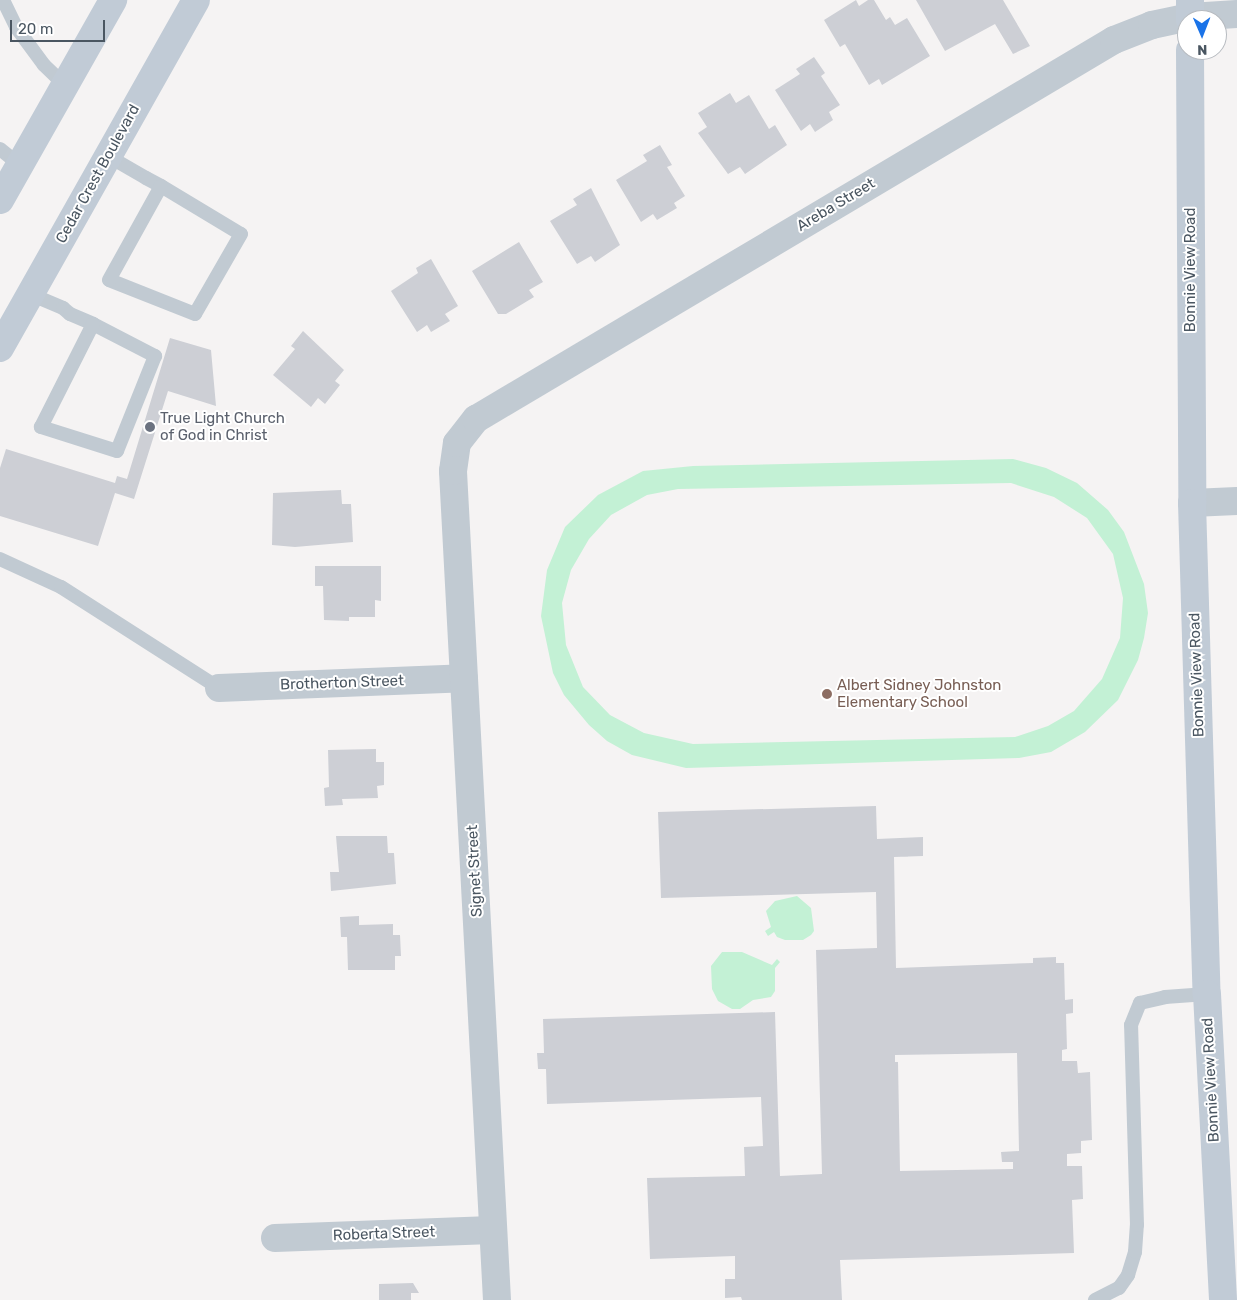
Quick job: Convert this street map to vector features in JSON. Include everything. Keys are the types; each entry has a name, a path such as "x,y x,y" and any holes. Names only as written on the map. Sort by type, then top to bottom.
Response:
{"street":[{"path":"0,200 10,157 65,84 113,0"},
{"name":"Cedar Crest Boulevard","path":"0,348 196,0"},
{"name":"Areba Street","path":"457,443 476,420 1114,40 1177,16"},
{"name":"Bonnie View Road","path":"1190,60 1192,503 1206,994 1223,1300"},
{"name":"Signet Street","path":"457,443 453,471 497,1300"},
{"path":"1192,503 1237,501"},
{"name":"Brotherton Street","path":"219,688 464,678"},
{"name":"Roberta Street","path":"275,1238 492,1230"}],"lane":[{"path":"3,0 16,27 44,65 65,84"},
{"path":"108,156 161,186 241,234 195,314 109,280 161,186"},
{"path":"30,294 94,324 155,356 117,451 41,427 94,324"},
{"path":"0,559 61,587 219,688"},
{"path":"1095,1300 1119,1288 1128,1275 1135,1252 1137,1225 1131,1025 1140,1004 1165,997 1206,994"}],"green space":[{"path":"1013,459 1046,468 1077,483 1108,510 1124,532 1144,584 1148,613 1138,660 1118,700 1085,732 1051,752 1019,758 686,768 632,755 607,741 589,725 564,695 553,673 541,616 547,570 565,527 598,495 643,471 693,466","holes":["1011,483 1054,497 1087,518 1113,554 1123,598 1120,638 1102,679 1074,711 1048,726 1015,737 693,744 644,733 610,715 583,687 566,645 562,603 571,570 589,539 611,515 647,495 678,489"]},
{"path":"797,896 811,908 814,931 803,940 785,940 777,937 774,932 768,936 765,931 771,927 766,911 775,901"},
{"path":"722,952 742,952 772,965 777,959 780,962 775,968 775,991 771,997 753,1000 740,1009 732,1009 718,1001 712,989 711,966"}],"building":[{"path":"856,0 859,6 868,0 874,0 886,20 890,17 895,25 907,18 930,56 882,85 879,79 869,85 845,44 840,47 824,20"},
{"path":"916,0 1003,0 1030,46 1013,54 995,24 945,51"},
{"path":"814,57 825,73 821,76 840,105 829,112 833,120 815,132 810,124 801,131 775,90 800,74 796,69"},
{"path":"730,93 736,103 749,95 769,129 775,125 787,145 745,174 740,167 728,174 698,133 707,127 698,113"},
{"path":"660,145 672,165 667,167 685,196 674,203 677,208 657,220 653,214 641,222 616,180 647,161 643,155"},
{"path":"591,188 620,245 595,262 591,256 577,264 550,221 577,205 573,199"},
{"path":"519,242 543,282 529,290 534,297 506,314 498,314 472,271"},
{"path":"431,259 458,306 445,314 450,321 431,332 427,325 417,332 391,291 418,273 416,268"},
{"path":"303,331 344,370 335,381 340,385 325,404 318,398 311,407 273,375 295,349 291,346"},
{"name":"True Light Church of God in Christ","path":"170,338 211,350 216,406 168,391 134,499 115,493 98,546 0,516 0,468 6,449 115,483 117,476 127,479"},
{"path":"341,490 342,504 351,504 353,542 295,547 272,545 273,493"},
{"path":"315,566 381,566 381,601 375,600 375,617 349,617 349,621 324,620 323,586 315,586"},
{"path":"376,749 376,762 384,762 384,785 377,786 378,798 342,799 343,805 325,806 324,788 329,787 328,750"},
{"path":"876,806 877,839 923,837 923,856 894,857 896,968 1033,963 1033,958 1056,957 1056,963 1064,963 1065,1000 1073,999 1073,1013 1066,1014 1067,1049 1062,1050 1062,1061 1077,1061 1078,1073 1090,1072 1092,1140 1081,1141 1081,1153 1067,1154 1067,1166 1082,1166 1083,1199 1072,1200 1074,1253 840,1260 842,1300 742,1300 741,1297 725,1298 725,1279 735,1279 735,1256 650,1259 647,1178 745,1176 744,1147 763,1146 761,1097 547,1104 546,1069 538,1069 537,1053 544,1053 543,1019 775,1012 780,1176 822,1174 816,950 877,948 876,892 661,898 658,812","holes":["1017,1053 1019,1151 1001,1152 1002,1162 1013,1162 1013,1169 900,1171 898,1062 895,1062 895,1055"]},
{"path":"336,836 387,836 388,853 394,853 396,884 331,891 330,872 339,872"},
{"path":"359,916 359,925 393,924 393,935 400,935 401,956 395,956 395,970 348,970 347,937 341,937 340,917"},
{"path":"413,1283 419,1293 411,1293 411,1300 379,1300 379,1284"}],"place":[{"name":"True Light Church of God in Christ","path":"150,427"},
{"name":"Albert Sidney Johnston Elementary School","path":"827,694"}]}
